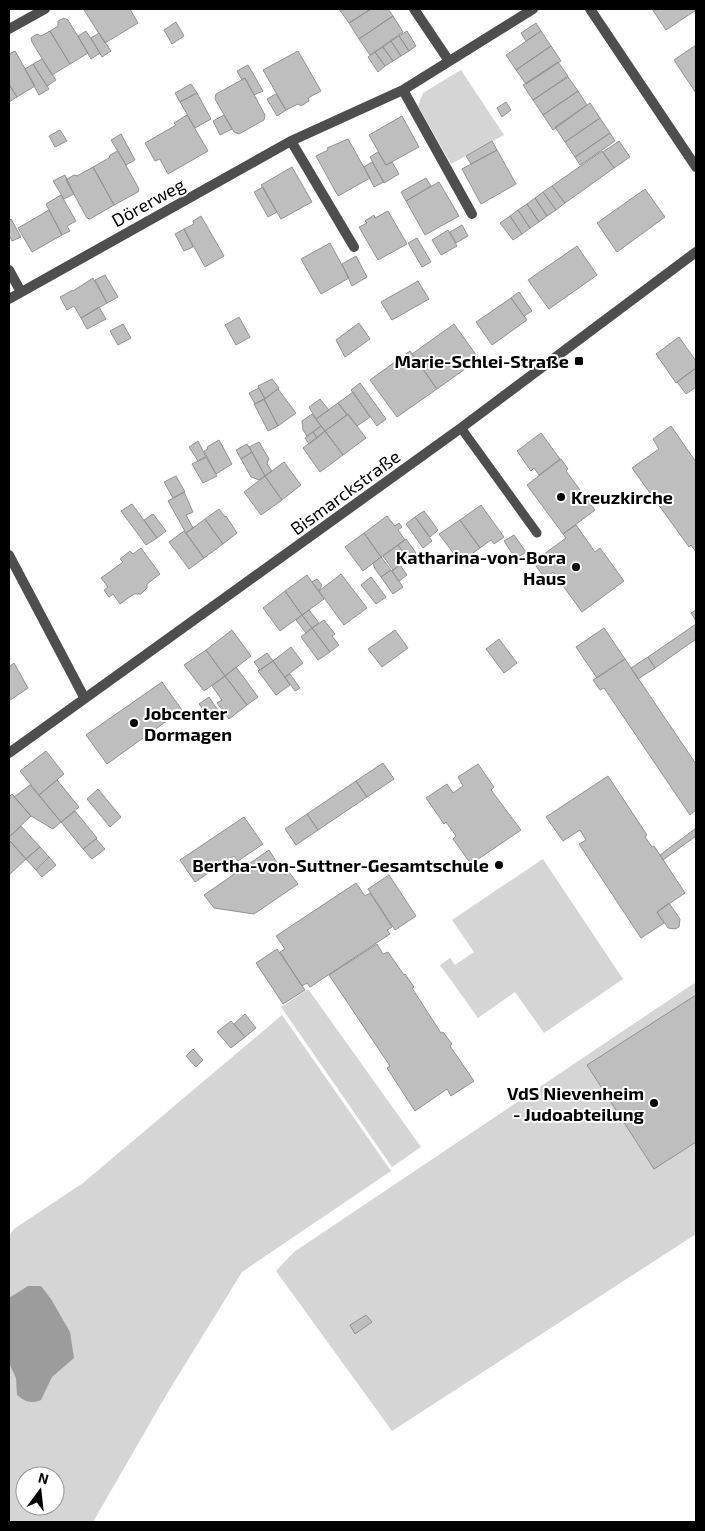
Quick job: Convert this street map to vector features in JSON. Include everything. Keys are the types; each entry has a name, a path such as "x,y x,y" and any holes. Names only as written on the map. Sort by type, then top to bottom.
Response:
{"street":[{"path":"9,29 45,9"},
{"path":"414,9 450,61"},
{"name":"Dörerweg","path":"9,299 291,141 403,90 533,9"},
{"path":"590,9 696,167"},
{"path":"403,90 472,214"},
{"path":"291,141 354,247"},
{"name":"Bismarckstraße","path":"9,753 84,697 461,428 696,252"},
{"path":"9,270 21,292"},
{"path":"9,555 84,697"}],"lane":[{"path":"461,428 537,533"}],"shaded area":[{"path":"461,70 504,135 451,164 418,106 423,93"},
{"path":"543,859 623,979 544,1033 515,992 478,1018 440,965 450,958 455,965 474,952 452,920"},
{"path":"696,982 696,1234 392,1431 276,1271 294,1252"},
{"path":"308,989 421,1147 392,1167 281,1007"},
{"path":"282,1015 391,1171 242,1272 165,1397 93,1522 9,1522 9,1236 14,1229 83,1183"},
{"path":"28,1286 41,1286 51,1299 70,1332 74,1358 52,1377 41,1400 34,1402 25,1401 17,1395 16,1378 9,1363 9,1298"}],"building":[{"path":"130,9 138,23 105,43 84,10"},
{"path":"339,9 371,9 349,23"},
{"path":"371,9 388,9 393,16 359,39 349,23"},
{"path":"652,9 696,9 696,10 666,30"},
{"path":"393,16 403,32 370,55 359,39"},
{"path":"64,18 68,20 88,53 70,64 50,31 58,26 58,21"},
{"path":"176,22 184,36 172,44 164,30"},
{"path":"536,23 541,31 526,41 521,33"},
{"path":"50,31 70,64 52,75 31,38 37,34 41,36"},
{"path":"86,31 100,53 91,59 78,36"},
{"path":"407,31 416,46 409,51 399,36"},
{"path":"541,31 551,46 516,70 506,55"},
{"path":"99,33 111,51 102,57 91,38"},
{"path":"399,36 409,51 401,56 391,41"},
{"path":"391,41 401,56 393,61 383,47"},
{"path":"696,45 696,93 674,60"},
{"path":"551,46 561,61 526,84 516,70"},
{"path":"383,47 393,61 385,66 375,52"},
{"path":"15,51 35,86 17,97 9,84 9,54"},
{"path":"298,51 321,91 308,98 309,101 301,106 298,104 286,110 263,70"},
{"path":"375,52 385,66 378,72 368,57"},
{"path":"42,59 56,80 47,86 33,64"},
{"path":"558,62 568,76 533,100 523,85"},
{"path":"33,64 49,89 39,95 25,69"},
{"path":"248,65 263,91 254,95 245,78 242,80 237,71"},
{"path":"568,77 578,91 543,115 533,100"},
{"path":"245,78 265,115 264,120 239,134 234,132 215,99 216,94"},
{"path":"9,84 17,97 9,102"},
{"path":"191,84 197,93 180,102 175,93"},
{"path":"578,91 587,105 553,130 543,115"},
{"path":"197,93 211,119 195,128 180,102"},
{"path":"276,94 286,110 277,116 267,99"},
{"path":"506,102 511,110 502,117 497,108"},
{"path":"590,103 600,118 565,142 555,127"},
{"path":"187,115 208,151 168,174 160,159 155,161 145,143 176,125 174,123"},
{"path":"224,115 232,129 220,135 213,121"},
{"path":"402,116 419,147 386,165 369,135"},
{"path":"600,118 610,133 575,157 565,142"},
{"path":"60,130 67,141 55,147 49,136"},
{"path":"610,133 615,141 580,165 575,157"},
{"path":"121,134 135,160 126,165 111,140"},
{"path":"348,139 370,178 338,196 316,156 328,150 327,148"},
{"path":"492,141 497,150 471,164 466,156"},
{"path":"619,141 630,157 614,168 603,152"},
{"path":"497,150 516,184 481,204 462,169"},
{"path":"118,151 139,189 138,192 114,205 93,167"},
{"path":"602,151 614,168 565,203 552,186"},
{"path":"378,152 386,165 392,162 399,174 384,183 370,157"},
{"path":"372,162 384,182 374,187 364,167"},
{"path":"93,167 114,205 90,219 87,218 66,180"},
{"path":"292,167 312,202 281,219 261,185"},
{"path":"65,175 74,194 64,199 53,181"},
{"path":"426,178 431,186 406,201 401,192"},
{"path":"439,182 459,216 425,235 406,201"},
{"path":"552,186 565,203 556,210 543,192"},
{"path":"263,187 277,212 268,217 254,192"},
{"path":"645,189 665,217 617,252 597,223"},
{"path":"543,192 556,210 547,216 535,198"},
{"path":"61,195 76,221 67,226 70,231 62,235 46,204"},
{"path":"535,198 547,216 539,222 527,204"},
{"path":"527,204 539,222 530,228 518,210"},
{"path":"49,210 62,235 32,252 18,228"},
{"path":"518,210 530,228 522,234 510,216"},
{"path":"388,211 407,244 378,260 359,227 367,223 365,221 374,215 375,218"},
{"path":"201,216 224,256 205,267 184,229 194,224 193,221"},
{"path":"510,216 522,234 513,240 500,223"},
{"path":"11,219 21,237 12,241 9,235 9,221"},
{"path":"462,225 468,236 456,243 450,232"},
{"path":"184,229 193,247 184,251 175,234"},
{"path":"448,230 457,246 441,255 432,240"},
{"path":"417,238 431,262 422,267 408,243"},
{"path":"330,243 349,278 321,294 301,259"},
{"path":"577,246 597,275 549,309 528,280"},
{"path":"356,256 367,277 352,286 342,264"},
{"path":"105,275 118,297 107,303 95,280"},
{"path":"93,278 107,303 81,318 74,306 67,310 60,297"},
{"path":"418,281 429,299 392,320 381,302"},
{"path":"519,292 532,311 524,316 511,298"},
{"path":"511,298 527,320 492,345 476,322"},
{"path":"99,307 106,319 87,329 81,318"},
{"path":"239,317 250,337 236,345 225,325"},
{"path":"359,323 370,339 345,357 336,340"},
{"path":"123,324 131,338 118,345 110,331"},
{"path":"454,324 479,359 437,389 412,354"},
{"path":"679,337 696,361 696,368 676,383 656,354"},
{"path":"410,351 437,389 397,417 370,380"},
{"path":"696,368 696,387 686,394 677,382"},
{"path":"272,379 279,388 265,399 258,386"},
{"path":"360,383 386,419 377,426 351,390"},
{"path":"259,388 265,399 255,404 249,393"},
{"path":"278,389 296,413 278,426 264,399"},
{"path":"353,392 370,417 357,426 338,403"},
{"path":"264,399 278,426 268,431 254,404"},
{"path":"320,399 329,410 316,419 309,407"},
{"path":"338,403 347,415 325,431 316,419"},
{"path":"312,414 321,426 307,436 303,430 302,421"},
{"path":"348,414 366,438 343,455 325,431"},
{"path":"321,426 325,431 317,438 313,432"},
{"path":"671,426 696,462 696,552 691,545 689,547 632,468 659,449 653,439"},
{"path":"325,431 343,455 320,472 303,448"},
{"path":"313,432 317,438 309,444 305,438"},
{"path":"541,433 560,459 539,475 534,468 531,471 517,451"},
{"path":"219,440 232,464 216,474 204,451"},
{"path":"198,441 206,457 198,461 189,447"},
{"path":"259,442 269,459 267,464 272,471 265,476 249,447"},
{"path":"247,444 252,452 241,459 236,450"},
{"path":"252,452 265,476 259,480 251,477 241,459"},
{"path":"206,457 217,476 203,483 192,464"},
{"name":"Kreuzkirche","path":"561,459 568,469 566,471 595,510 563,534 527,485"},
{"path":"284,462 301,485 282,500 265,476"},
{"path":"176,476 185,492 173,498 164,482"},
{"path":"265,476 282,500 261,515 244,492"},
{"path":"184,492 193,512 186,515 193,528 186,533 168,501"},
{"path":"132,504 157,538 146,545 121,511"},
{"path":"481,505 504,537 494,544 491,540 480,548 460,520"},
{"path":"219,509 237,533 223,544 205,519"},
{"path":"424,511 438,530 430,537 415,517"},
{"path":"153,514 166,531 157,538 144,520"},
{"path":"387,516 395,526 399,523 402,527 398,530 405,540 381,557 364,533"},
{"path":"415,517 432,541 423,548 406,524"},
{"path":"205,519 223,544 204,558 186,533"},
{"path":"460,520 480,548 470,555 472,559 463,566 439,534"},
{"name":"Katharina-von-Bora Haus","path":"576,525 595,552 600,548 624,581 582,612 553,572 545,578 533,562 566,538 563,534"},
{"path":"184,531 204,558 189,569 169,542"},
{"path":"364,533 381,557 363,571 345,547"},
{"path":"514,535 526,552 516,559 504,541"},
{"path":"406,539 416,553 408,559 398,545"},
{"path":"398,545 408,559 393,570 383,556"},
{"path":"141,548 160,574 147,584 147,588 141,594 134,594 120,604 113,594 109,597 104,590 108,587 101,578 123,562 120,559 130,551 133,554"},
{"path":"381,557 391,570 381,577 373,563"},
{"path":"400,565 407,575 399,581 392,571"},
{"path":"391,570 403,587 393,594 381,577"},
{"path":"341,574 367,608 344,625 319,591"},
{"path":"307,575 324,599 302,615 285,591"},
{"path":"371,577 386,597 376,604 361,585"},
{"path":"317,579 322,585 319,591 312,582"},
{"path":"285,591 302,615 280,631 263,608"},
{"path":"309,610 319,623 312,628 302,615"},
{"path":"696,610 696,621 691,613"},
{"path":"302,615 312,628 306,633 296,620"},
{"path":"324,620 335,634 332,636 339,645 330,652 312,628"},
{"path":"696,624 696,639 655,668 648,657"},
{"path":"312,628 330,652 318,660 301,637"},
{"path":"604,628 625,659 597,678 576,647"},
{"path":"232,630 251,656 225,676 206,650"},
{"path":"395,630 408,648 382,667 368,649"},
{"path":"499,639 517,663 504,673 486,649"},
{"path":"291,647 303,663 285,677 273,661"},
{"path":"206,650 225,676 204,691 184,665"},
{"path":"267,653 273,661 260,670 254,662"},
{"path":"648,657 655,668 638,679 631,668"},
{"path":"625,659 696,764 696,810 690,815 604,688 600,690 593,680"},
{"path":"273,661 290,685 276,695 258,671"},
{"path":"14,663 28,688 9,701 9,667"},
{"path":"236,667 258,697 247,705 225,676"},
{"path":"290,674 300,688 295,691 285,677"},
{"path":"225,676 247,705 229,719 217,703 222,700 212,686"},
{"name":"Jobcenter Dormagen","path":"162,682 182,710 107,764 86,735"},
{"path":"209,697 219,712 209,718 199,704"},
{"path":"46,751 64,774 39,795 20,771"},
{"path":"383,763 394,779 367,797 356,781"},
{"path":"478,764 494,787 491,790 521,830 471,864 453,839 456,836 446,822 444,824 426,798 447,784 453,793 463,786 458,777"},
{"path":"608,776 647,835 645,837 652,847 654,846 685,893 657,912 664,923 641,938 579,844 586,840 580,830 563,841 546,817"},
{"path":"57,780 79,807 61,822 39,795"},
{"path":"356,781 367,797 318,830 307,814"},
{"path":"30,785 61,822 53,829 31,816 14,797"},
{"path":"98,789 121,817 110,827 87,799"},
{"path":"12,794 31,816 9,837 9,797"},
{"path":"75,811 97,838 83,849 61,822"},
{"path":"307,814 318,830 296,845 285,829"},
{"path":"244,817 263,844 238,861 234,856 195,882 180,860"},
{"path":"21,826 40,847 26,859 9,840 9,837"},
{"path":"696,828 696,836 663,860 660,855"},
{"path":"96,839 105,849 92,859 83,849"},
{"path":"9,840 26,859 9,875"},
{"path":"40,847 49,857 36,870 26,859"},
{"path":"269,850 285,875 289,872 298,884 254,914 214,908 204,895"},
{"path":"49,857 56,865 42,877 36,870"},
{"path":"389,875 416,916 395,930 368,889"},
{"path":"356,883 365,896 370,893 392,927 387,930 390,934 310,987 307,983 302,986 280,952 285,949 276,936"},
{"path":"669,903 680,919 679,927 675,929 668,928 657,912"},
{"path":"377,944 383,954 388,952 405,974 441,1033 443,1032 452,1044 450,1046 474,1081 451,1096 447,1089 415,1111 387,1068 390,1066 329,975"},
{"path":"277,949 305,990 283,1004 256,963"},
{"name":"VdS Nievenheim - Judoabteilung","path":"696,995 696,1142 654,1169 587,1065"},
{"path":"245,1014 256,1028 245,1037 234,1024"},
{"path":"231,1021 245,1037 231,1048 217,1032"},
{"path":"193,1049 203,1060 196,1067 186,1056"},
{"path":"366,1315 372,1322 355,1334 350,1325"}],"place":[{"name":"Marie-Schlei-Straße","path":"579,361"},
{"name":"Kreuzkirche","path":"561,497"},
{"name":"Katharina-von-Bora Haus","path":"576,567"},
{"name":"Jobcenter Dormagen","path":"134,723"},
{"name":"Bertha-von-Suttner-Gesamtschule","path":"499,865"},
{"name":"VdS Nievenheim - Judoabteilung","path":"654,1103"}]}
